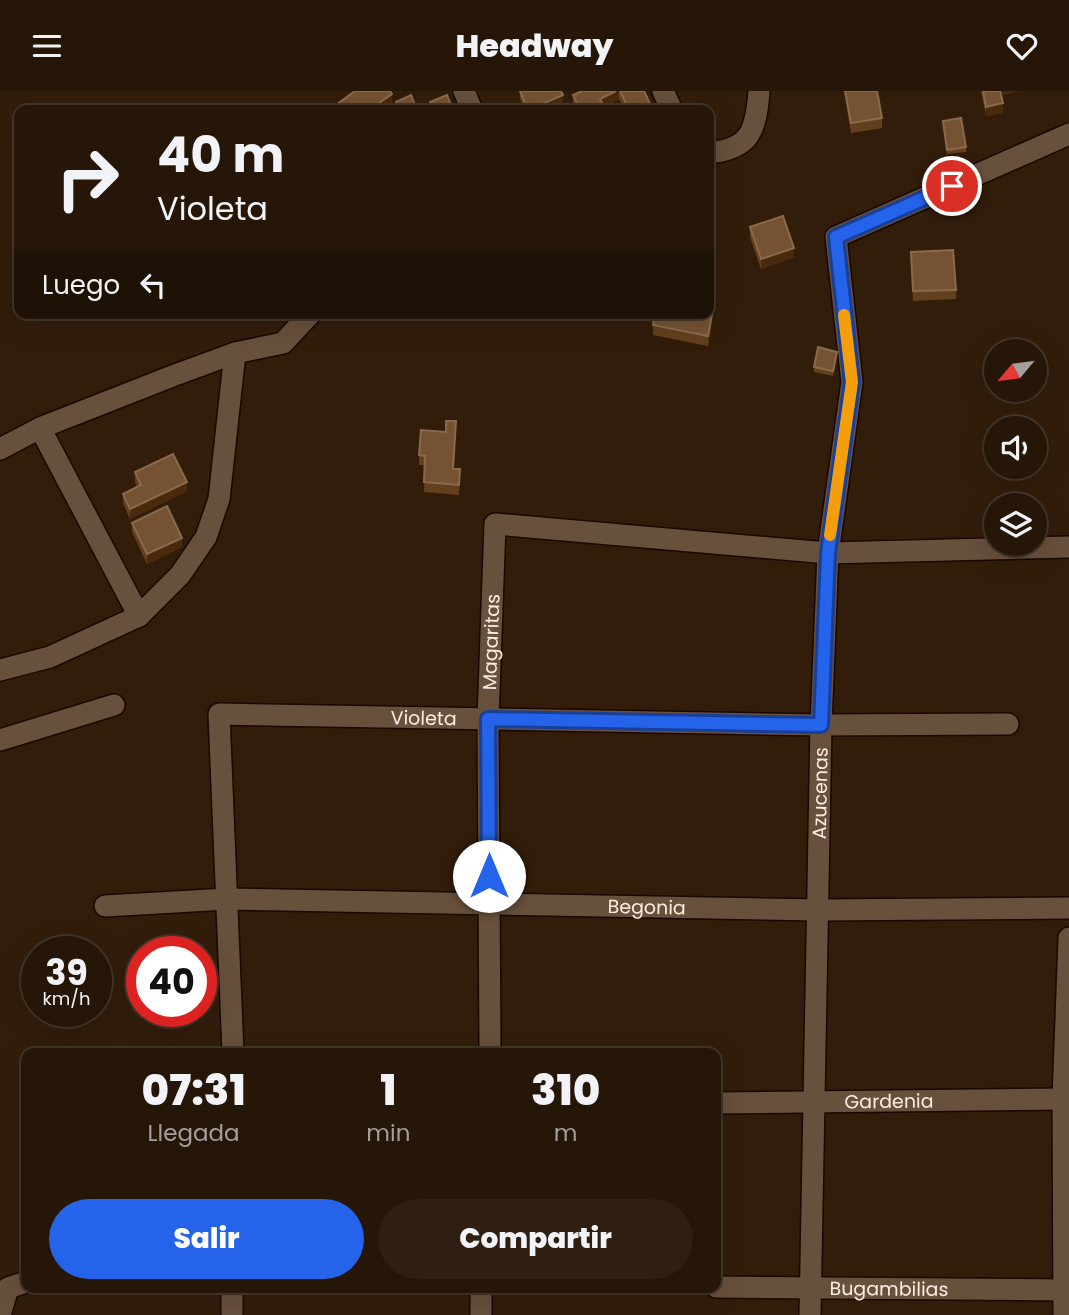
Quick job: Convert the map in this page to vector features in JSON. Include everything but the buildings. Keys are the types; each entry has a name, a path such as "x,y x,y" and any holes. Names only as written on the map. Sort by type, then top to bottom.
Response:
{"street":[{"path":"714,153 731,151 749,138 757,115 759,91"},
{"name":"Azucenas","path":"810,1315 821,725 828,553 852,382 836,237 1069,134"},
{"path":"0,449 40,428 235,353 283,343 305,319"},
{"path":"0,670 50,657 139,616 180,575 206,537 219,499 235,353"},
{"path":"40,428 139,616"},
{"name":"Magaritas","path":"490,1048 488,719 495,524 828,553"},
{"path":"828,553 1069,547"},
{"path":"0,740 114,705"},
{"name":"Violeta","path":"227,899 219,714 821,725 1008,724"},
{"path":"227,899 233,1048"},
{"name":"Begonia","path":"105,906 227,899 818,910 1069,908"},
{"path":"1065,1315 1063,1099 1069,938"},
{"name":"Gardenia","path":"721,1103 1063,1099"},
{"path":"0,1315 8,1288 21,1284"},
{"name":"Bugambilias","path":"721,1287 1064,1290"},
{"path":"232,1293 232,1315"},
{"path":"481,1293 481,1315"}],"slow traffic":[{"path":"830,535 852,382 844,315"}],"route":[{"path":"489,876 488,719 821,725 828,553 852,382 836,237 952,186"}]}
